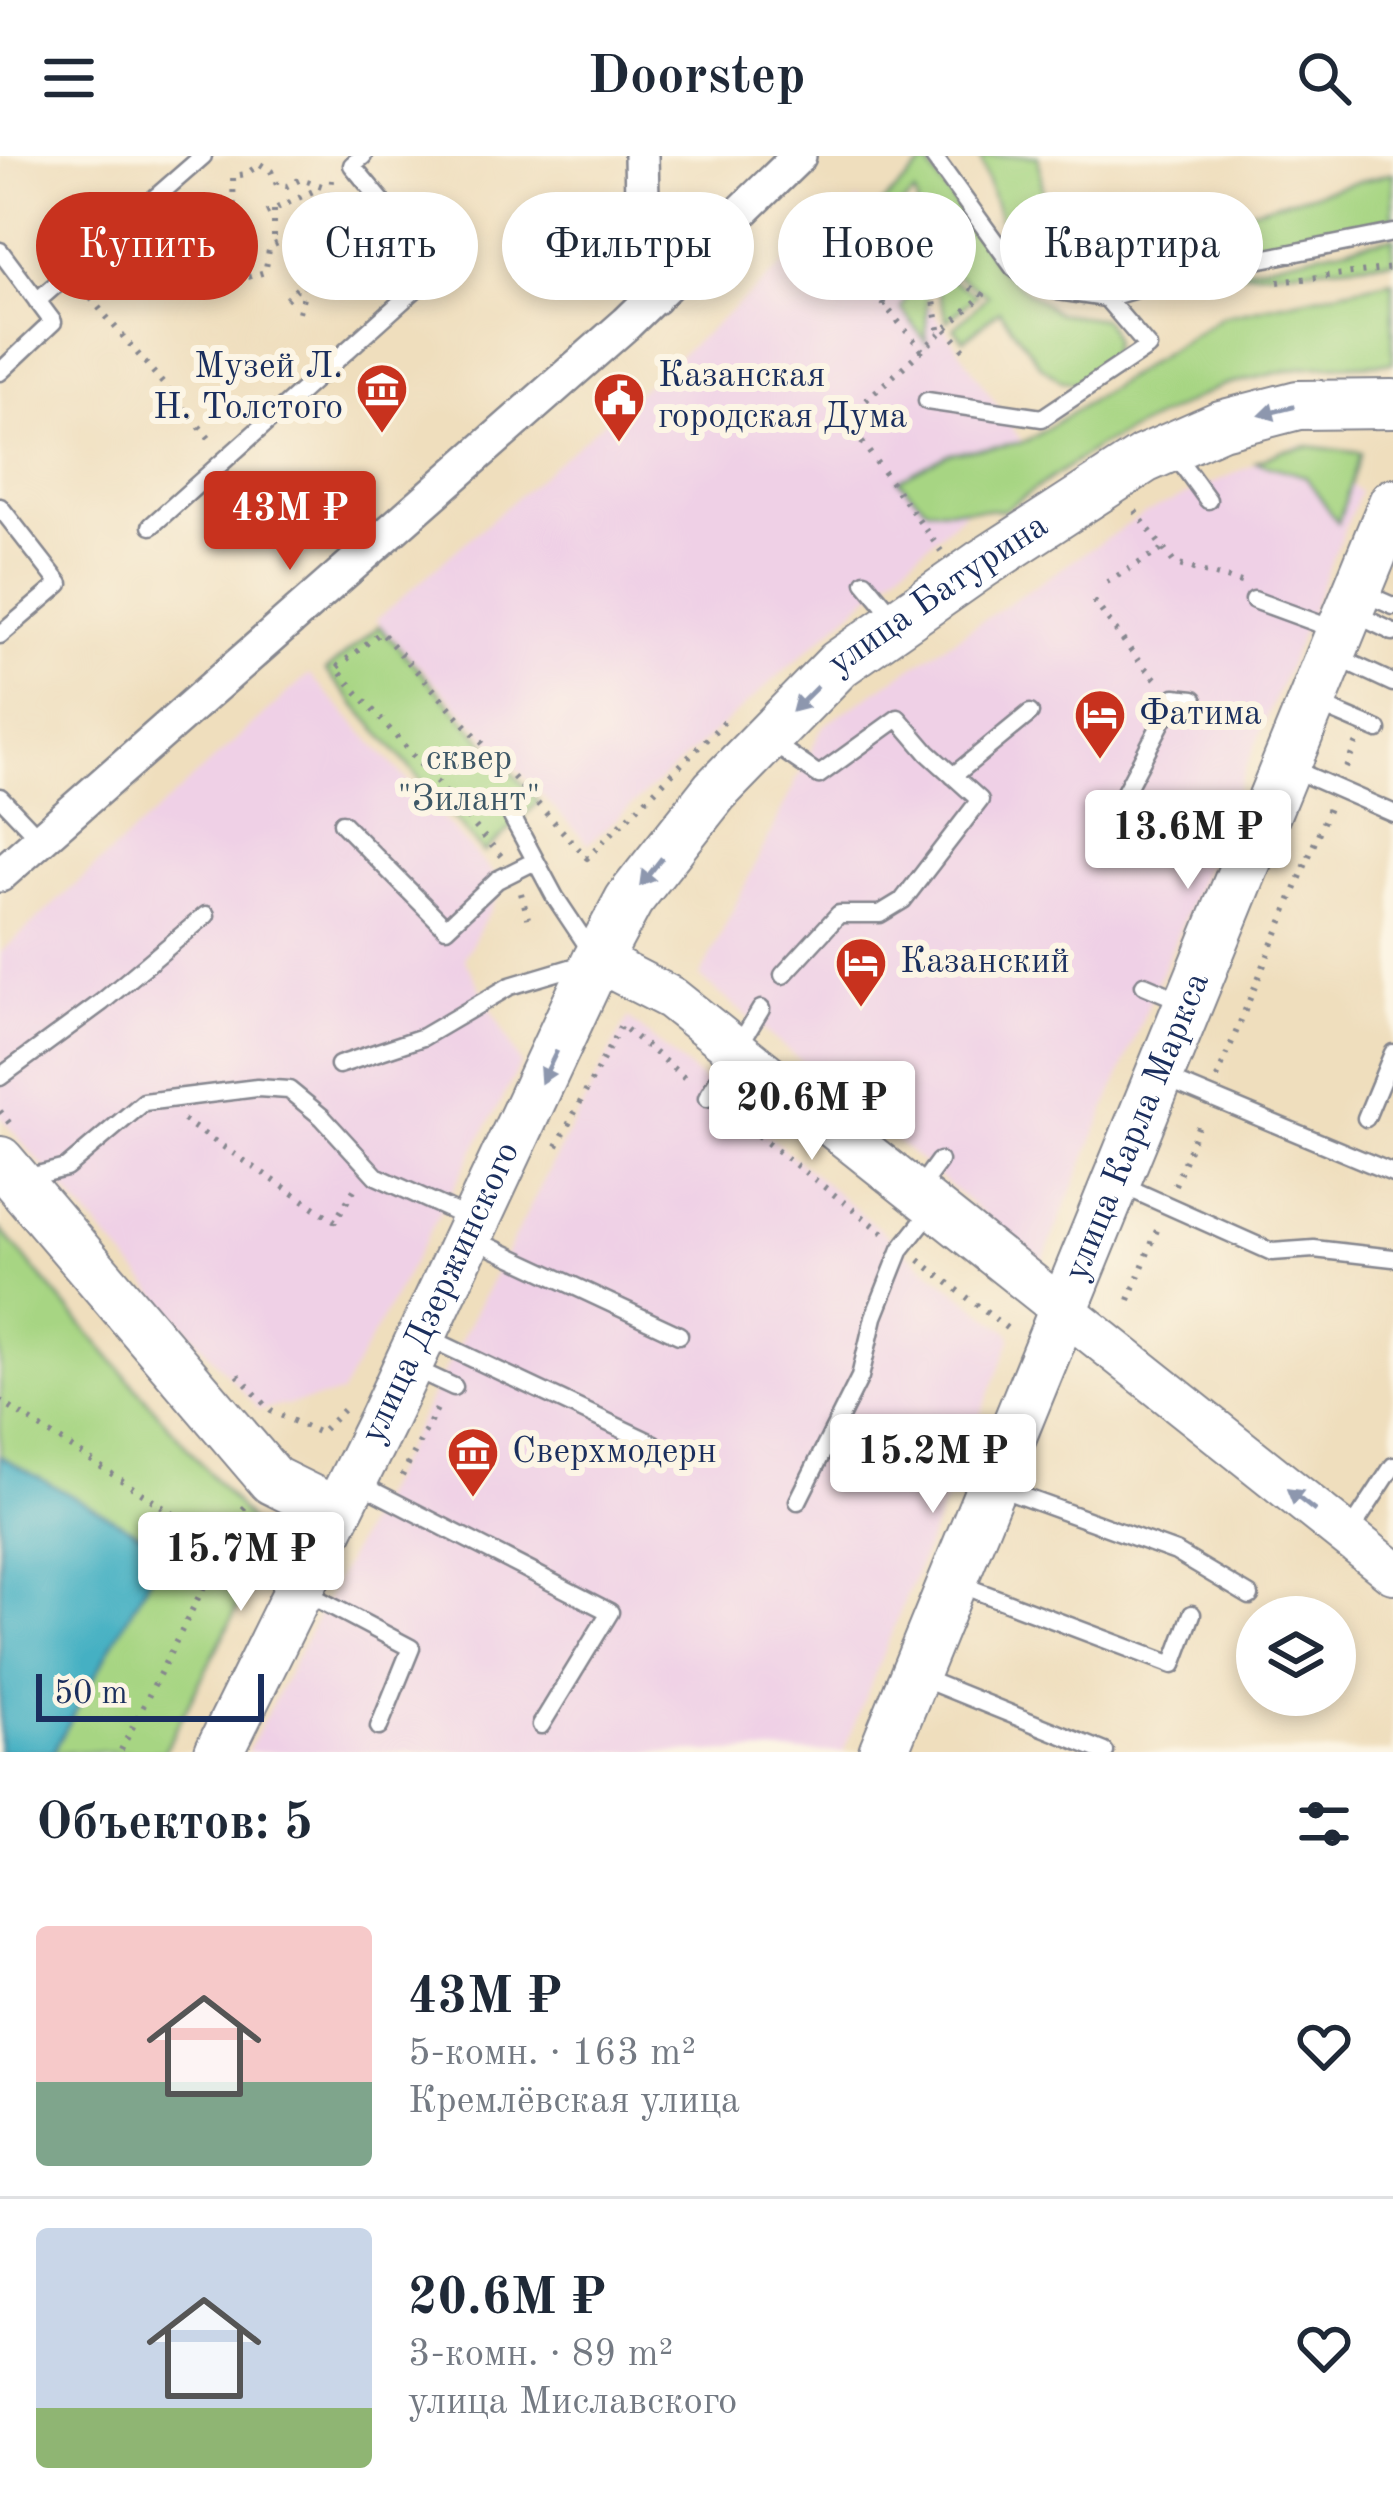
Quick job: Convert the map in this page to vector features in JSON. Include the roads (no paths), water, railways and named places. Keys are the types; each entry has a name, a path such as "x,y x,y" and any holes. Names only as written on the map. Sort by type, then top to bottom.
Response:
{"main road":[{"name":"улица Батурина","path":"597,961 629,900 715,791 838,664 898,622 1124,472 1181,464 1221,425 1298,405 1393,404"},
{"name":"улица Карла Маркса","path":"883,1752 1070,1319 1150,1198 1376,625 1393,503"},
{"name":"улица Карла Маркса","path":"907,1752 1010,1492 1188,1004 1326,743"},
{"name":"улица Дзержинского","path":"219,1752 287,1582 345,1496 597,961"},
{"path":"1,1166 272,1480 345,1496"}],"street":[{"path":"641,156 642,192"},
{"path":"754,200 799,156"},
{"path":"0,875 652,300"},
{"path":"597,961 670,998 848,1141 929,1189 1070,1319 1393,1572"}],"lane":[{"path":"37,301 203,156"},
{"path":"932,156 1000,248"},
{"path":"151,526 438,268 353,159"},
{"path":"1263,259 1393,232"},
{"path":"0,251 53,322 0,372"},
{"path":"927,401 1042,418 1148,347 1108,300"},
{"path":"1181,464 1208,500"},
{"path":"0,507 60,584 0,635"},
{"path":"866,582 898,622"},
{"path":"1255,593 1317,623 1376,625"},
{"path":"1117,807 1184,698"},
{"path":"953,776 1030,713"},
{"path":"766,738 819,775 898,718 980,800 903,900 880,914 839,914 783,976"},
{"path":"1326,743 1393,813"},
{"path":"0,796 40,840"},
{"path":"339,1065 423,1037 509,986 597,961 512,817"},
{"path":"342,824 446,928 497,880 535,861"},
{"path":"0,1077 102,1002 206,915"},
{"path":"1144,985 1188,1004"},
{"path":"730,1115 761,1009"},
{"path":"1366,1118 1393,1053"},
{"path":"707,1097 748,1062"},
{"path":"1,1166 33,1176 66,1168 144,1102 257,1088 289,1090 322,1117 376,1176 679,1335"},
{"path":"1193,1090 1393,1173"},
{"path":"848,1141 875,1108"},
{"path":"798,1501 860,1377 874,1317 929,1189"},
{"path":"1150,1198 1272,1252 1314,1249 1393,1258"},
{"path":"415,1350 454,1387"},
{"path":"415,1350 654,1444"},
{"path":"1347,1536 1393,1466"},
{"path":"1010,1492 1176,1552 1250,1596"},
{"path":"345,1496 610,1612 541,1725"},
{"path":"287,1582 411,1648 379,1727"},
{"path":"972,1589 1173,1665 1192,1614"},
{"path":"934,1683 1105,1752"}],"water":[{"path":"0,1456 166,1548 53,1752 0,1752"}],"place":[{"name":"Музей Л. Н. Толстого","path":"382,435"},
{"name":"Казанская городская Дума","path":"619,444"},
{"name":"Фатима","path":"1100,761"},
{"name":"Казанский","path":"861,1009"},
{"name":"Сверхмодерн","path":"473,1499"}],"park label":[{"name":"сквер \"Зилант\"","path":"469,780"}]}
